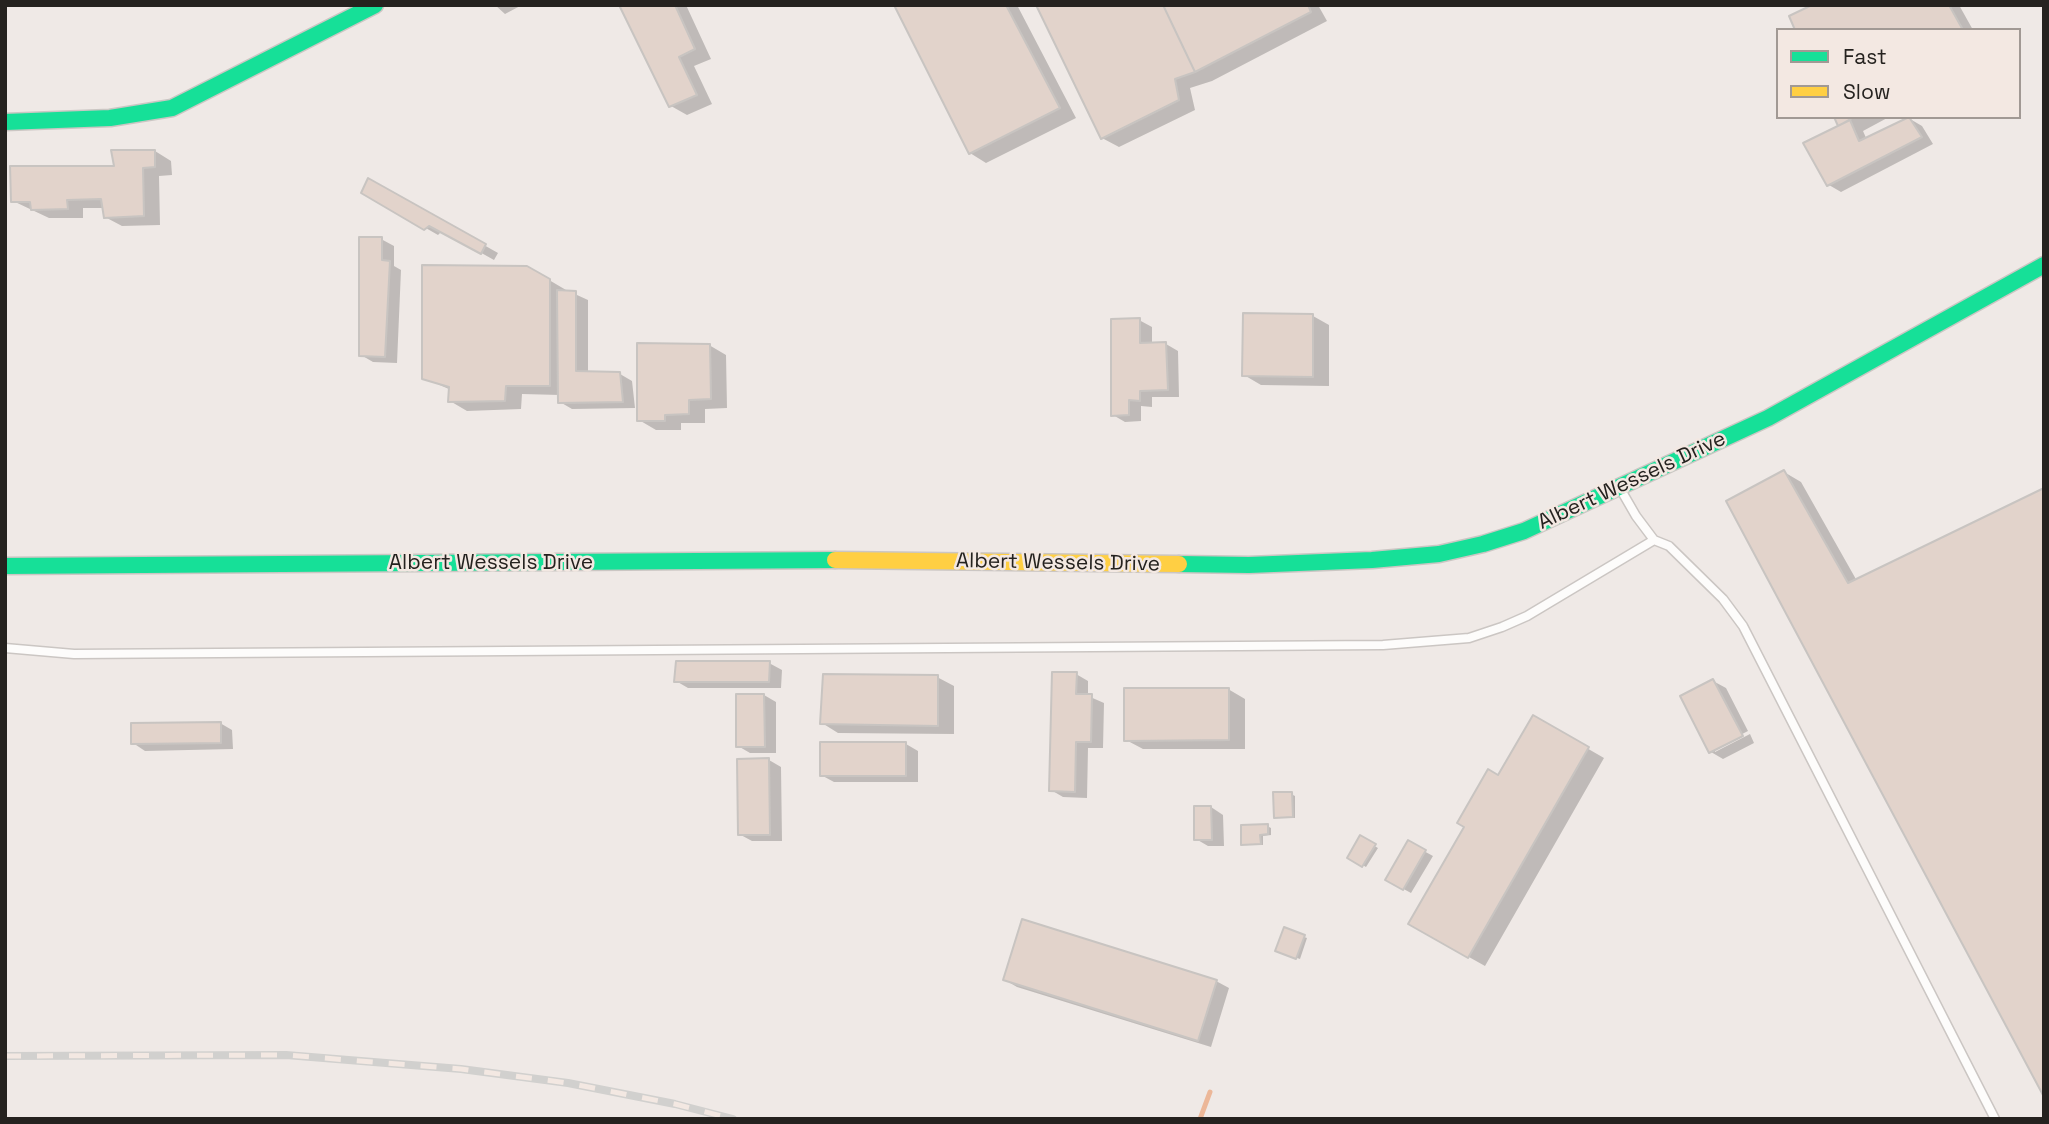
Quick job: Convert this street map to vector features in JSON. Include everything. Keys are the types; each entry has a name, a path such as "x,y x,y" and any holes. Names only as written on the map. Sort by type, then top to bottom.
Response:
{"street":[{"path":"5,122 113,118 151,114 172,108 375,5"},
{"name":"Albert Wessels Drive","path":"5,566 887,561 1208,565 1372,560 1439,554 1524,531 1768,418 2044,265"}],"lane":[{"path":"1619,487 1654,540 1669,546 1723,599 1743,626 1995,1119"},
{"path":"5,648 88,654 1370,645 1431,642 1469,638 1527,616 1654,540"}],"building":[{"path":"619,5 675,5 695,49 679,57 697,95 669,107"},
{"path":"894,5 1006,5 1060,108 969,154"},
{"path":"1036,5 1163,5 1195,72 1175,79 1179,100 1101,139"},
{"path":"1163,5 1308,5 1311,12 1195,72"},
{"path":"1812,5 1949,5 1962,28 1794,28 1789,16"},
{"path":"1835,119 1850,119 1838,126"},
{"path":"1905,119 1910,119 1922,137 1827,186 1803,143 1850,120 1859,141"},
{"path":"111,150 155,150 155,167 143,168 144,216 104,218 101,199 67,200 68,209 31,210 30,202 11,202 10,166 114,166"},
{"path":"368,178 486,244 481,254 429,226 424,230 361,193"},
{"path":"359,237 382,237 382,260 390,261 385,357 359,356"},
{"path":"422,265 527,266 550,279 550,386 506,386 505,401 448,402 449,387 422,379"},
{"path":"557,290 576,291 576,371 620,372 623,402 558,403"},
{"path":"1243,313 1313,314 1313,377 1242,376"},
{"path":"1140,318 1140,343 1166,342 1168,390 1140,391 1140,401 1129,400 1129,415 1111,416 1111,319"},
{"path":"637,343 710,344 711,399 689,400 689,414 665,415 665,421 637,421"},
{"path":"1784,470 1848,583 2044,488 2044,1097 1726,501"},
{"path":"676,661 770,661 769,682 674,682"},
{"path":"1052,672 1077,672 1076,694 1092,694 1091,742 1076,742 1075,792 1049,791"},
{"path":"823,674 938,675 938,726 820,724"},
{"path":"1713,679 1743,736 1709,753 1680,696"},
{"path":"1124,688 1229,688 1229,740 1124,741"},
{"path":"736,694 764,694 765,747 736,747"},
{"path":"1533,715 1589,747 1468,958 1408,924 1464,827 1457,823 1488,769 1498,775"},
{"path":"221,722 221,743 131,744 131,723"},
{"path":"820,742 906,742 906,776 820,776"},
{"path":"769,758 770,835 738,835 737,759"},
{"path":"1273,792 1292,792 1293,817 1274,818"},
{"path":"1194,806 1211,806 1212,840 1194,840"},
{"path":"1268,824 1268,834 1260,835 1261,844 1241,845 1241,825"},
{"path":"1360,835 1376,844 1362,867 1347,858"},
{"path":"1408,840 1426,850 1403,890 1385,880"},
{"path":"1022,919 1217,980 1198,1041 1003,980"},
{"path":"1284,927 1305,935 1296,959 1275,951"}],"waterway":[{"path":"1200,1119 1210,1092"}],"railway":[{"path":"5,1056 286,1055 461,1069 568,1083 675,1104 733,1119"}],"traffic: fast":[{"path":"5,122 110,118 172,108 375,5"},
{"path":"1179,564 1249,565 1372,560 1439,554 1524,531 1768,418 2044,265"},
{"path":"5,566 835,560"}],"traffic: slow":[{"path":"835,560 1179,564"}]}
